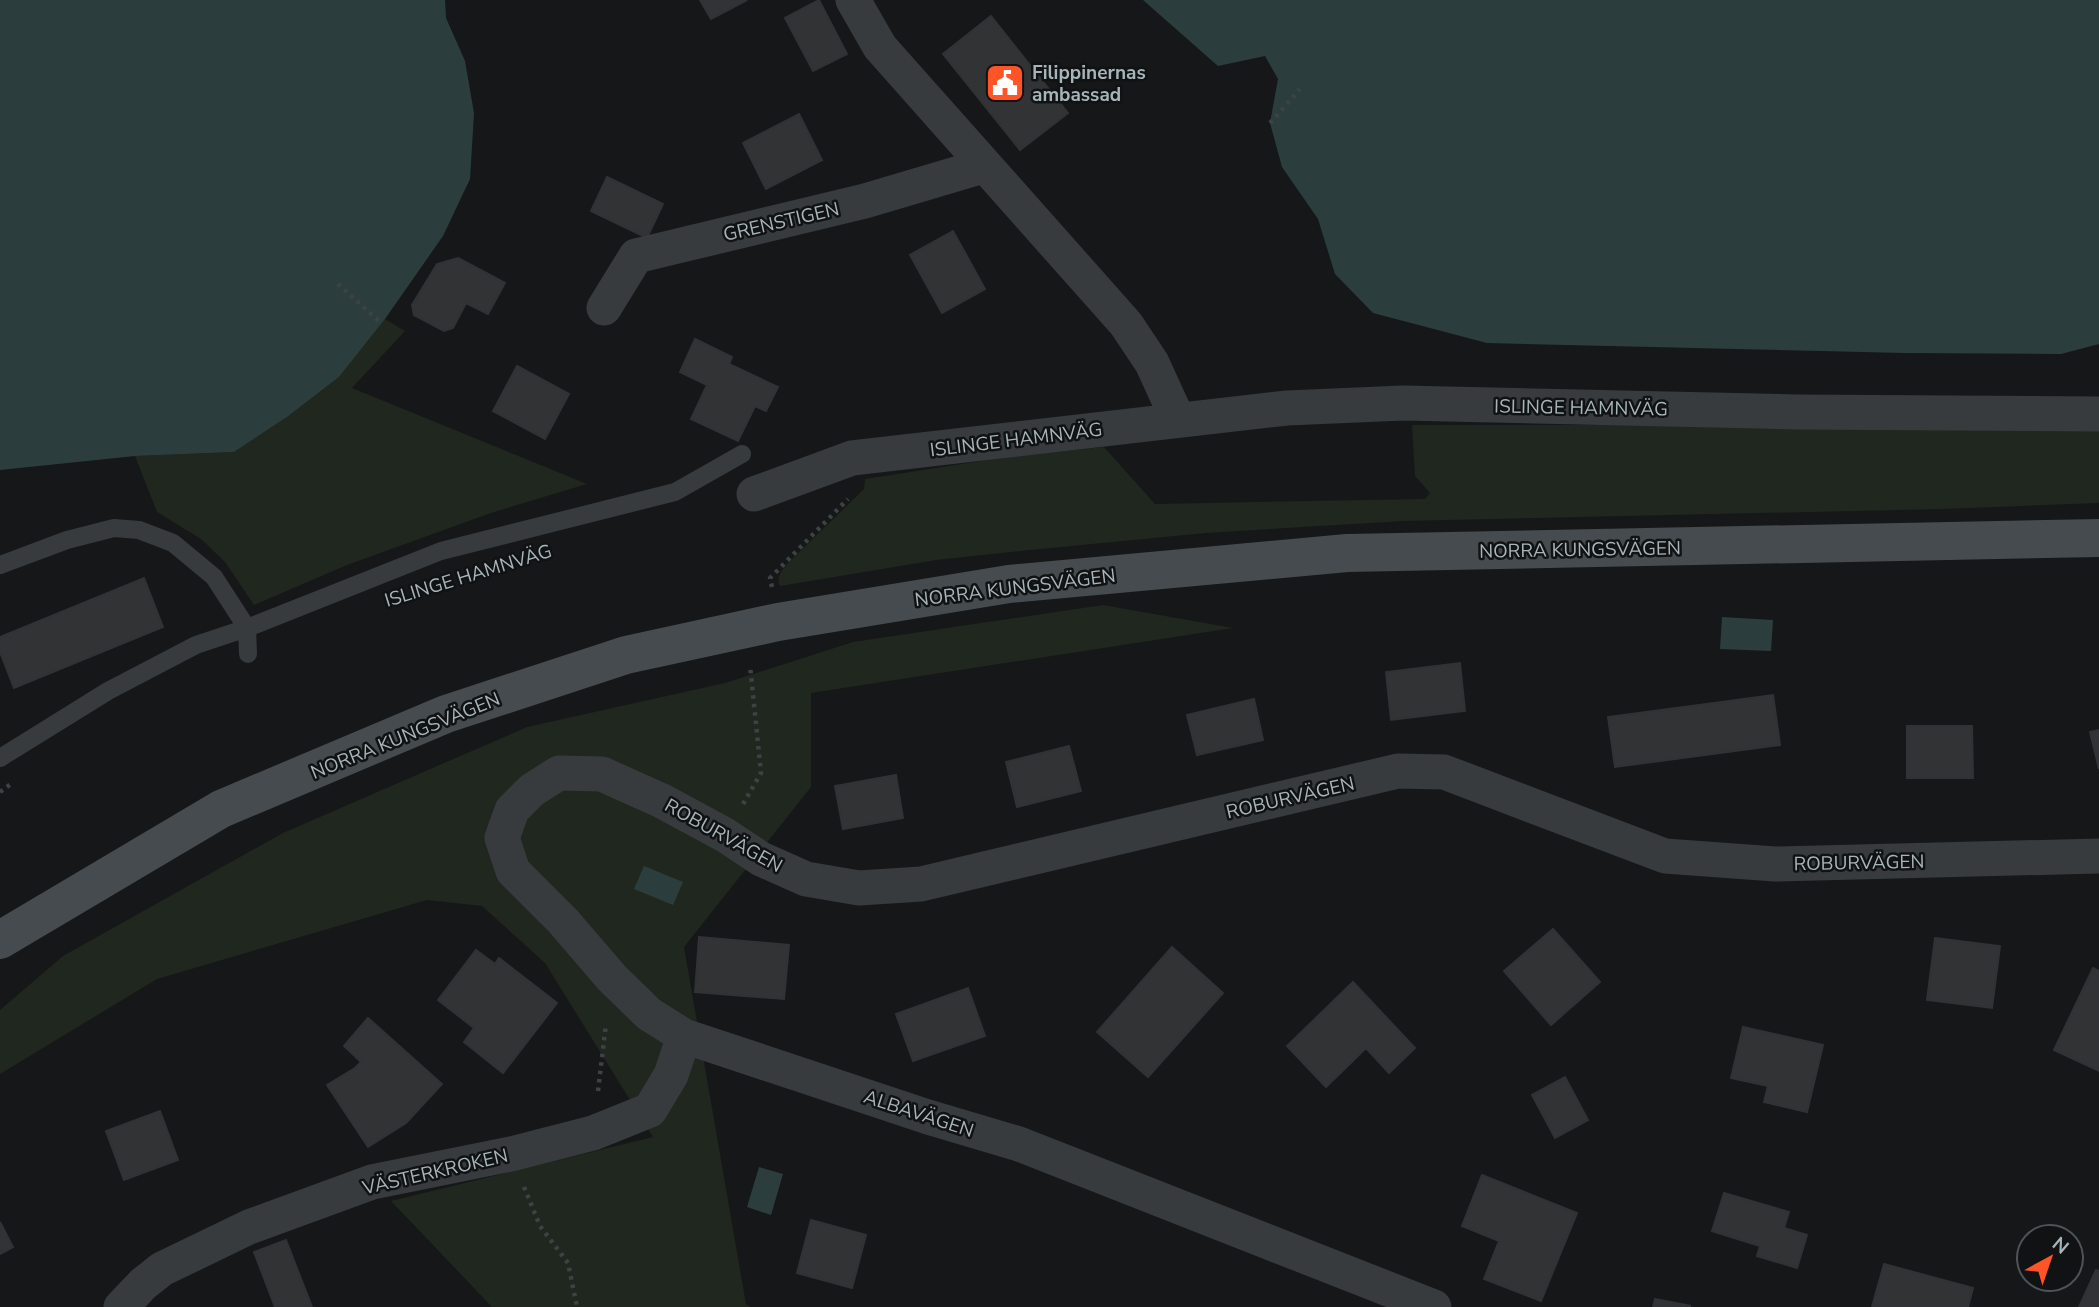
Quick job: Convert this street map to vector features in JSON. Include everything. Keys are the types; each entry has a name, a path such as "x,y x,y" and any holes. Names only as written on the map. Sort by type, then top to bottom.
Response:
{"main road":[{"name":"NORRA KUNGSVÄGEN","path":"0,940 221,809 446,714 626,655 778,622 1009,584 1347,553 2099,538"}],"street":[{"path":"853,0 880,47 1126,324 1152,363 1178,420"},
{"name":"GRENSTIGEN","path":"604,308 636,256 865,201 983,166"},
{"name":"ISLINGE HAMNVÄG","path":"754,494 852,458 1287,408 1404,403 1797,412 2099,414"},
{"name":"ROBURVÄGEN","path":"512,810 531,790 559,773 602,774 662,801 725,835 761,859 806,879 859,888 921,884 1398,772 1444,772 1665,856 1775,864 2099,856"},
{"name":"ALBAVÄGEN","path":"512,810 502,838 513,871 649,1014 684,1036 928,1117 1019,1144 1434,1307"},
{"name":"VÄSTERKROKEN","path":"121,1307 162,1269 249,1227 372,1182 511,1154 593,1133 650,1110 671,1075 684,1036"}],"lane":[{"name":"ISLINGE HAMNVÄG","path":"0,758 108,691 196,645 247,628 441,551 675,492 742,454"},
{"path":"0,565 66,540 114,528 139,530 173,543 214,577 247,628 248,654"}],"path":[{"path":"1270,123 1300,89"},
{"path":"338,284 380,322"},
{"path":"778,622 770,578 855,492 852,458"},
{"path":"725,835 761,773 750,661"},
{"path":"0,792 22,777"},
{"path":"593,1133 612,978"},
{"path":"511,1154 540,1227 568,1263 577,1307"}],"shaded area":[{"path":"0,0 445,0 446,18 465,61 474,113 470,179 443,236 385,319 339,377 287,417 234,452 135,456 0,470"},
{"path":"1143,0 2099,0 2099,344 2061,354 1487,343 1373,313 1335,274 1318,219 1282,167 1270,123 1278,79 1265,56 1218,66"},
{"path":"385,319 405,331 352,388 587,484 491,513 347,565 254,605 225,562 201,539 157,512 135,456 234,452 287,417 339,377"},
{"path":"1412,425 2099,429 2099,503 1403,521 1206,533 1030,550 936,560 780,586 779,583 786,565 864,489 865,479 1007,457 1104,447 1155,504 1425,499 1430,493 1415,476"},
{"path":"1103,605 1233,628 811,693 811,787 684,947 746,1304 751,1307 492,1307 391,1201 653,1137 545,963 482,906 427,900 157,979 0,1074 0,1010 63,956 283,833 527,727 725,683 853,642"},
{"path":"1722,617 1773,620 1771,651 1720,649"},
{"path":"644,866 683,882 673,905 634,889"},
{"path":"759,1167 783,1174 771,1215 747,1207"}],"building":[{"path":"700,0 747,0 711,19"},
{"path":"819,0 847,54 813,71 785,18"},
{"name":"Filippinernas ambassad","path":"991,16 1068,113 1020,150 943,54"},
{"path":"799,114 822,160 766,189 743,143"},
{"path":"607,177 663,204 647,238 591,211"},
{"path":"953,231 985,289 942,313 910,255"},
{"path":"458,258 505,283 488,314 466,303 453,328 444,331 414,315 412,305 437,264"},
{"path":"695,339 732,357 729,364 778,387 766,411 755,406 738,441 691,419 707,385 680,372"},
{"path":"517,366 569,394 545,439 493,411"},
{"path":"144,578 163,627 14,688 0,652 0,637"},
{"path":"1460,663 1465,711 1391,720 1386,672"},
{"path":"1773,695 1780,745 1615,767 1608,717"},
{"path":"1254,699 1263,740 1197,755 1187,715"},
{"path":"1907,726 1972,726 1973,778 1907,778"},
{"path":"2099,730 2099,769 2090,732"},
{"path":"1069,746 1081,791 1017,807 1006,762"},
{"path":"896,775 903,818 843,829 835,786"},
{"path":"1553,929 1600,982 1551,1025 1504,971"},
{"path":"699,937 789,945 784,999 695,992"},
{"path":"1935,938 2000,946 1992,1008 1927,1000"},
{"path":"1172,947 1223,993 1148,1077 1097,1032"},
{"path":"476,950 495,964 499,958 557,1003 503,1073 464,1042 474,1028 438,1000"},
{"path":"2093,968 2099,971 2099,1071 2054,1050"},
{"path":"1353,982 1415,1048 1389,1073 1366,1048 1326,1087 1287,1046"},
{"path":"968,988 985,1036 913,1061 896,1014"},
{"path":"368,1018 442,1084 406,1123 368,1147 327,1085 361,1062 344,1046"},
{"path":"1743,1027 1823,1045 1807,1112 1764,1102 1768,1086 1731,1078"},
{"path":"1565,1077 1588,1120 1555,1138 1532,1095"},
{"path":"160,1111 178,1160 124,1180 106,1131"},
{"path":"1482,1175 1577,1213 1541,1301 1484,1279 1499,1241 1462,1226"},
{"path":"1724,1193 1789,1212 1784,1228 1807,1235 1797,1268 1757,1256 1760,1246 1712,1231"},
{"path":"811,1220 866,1235 852,1288 797,1273"},
{"path":"0,1222 13,1247 0,1254"},
{"path":"286,1240 312,1307 275,1307 254,1252"},
{"path":"1884,1264 1973,1288 1968,1307 1872,1307"},
{"path":"2096,1270 2099,1271 2099,1307 2079,1307"},
{"path":"1655,1299 1691,1306 1653,1307"}],"place":[{"name":"Filippinernas ambassad","path":"1005,83"}]}
